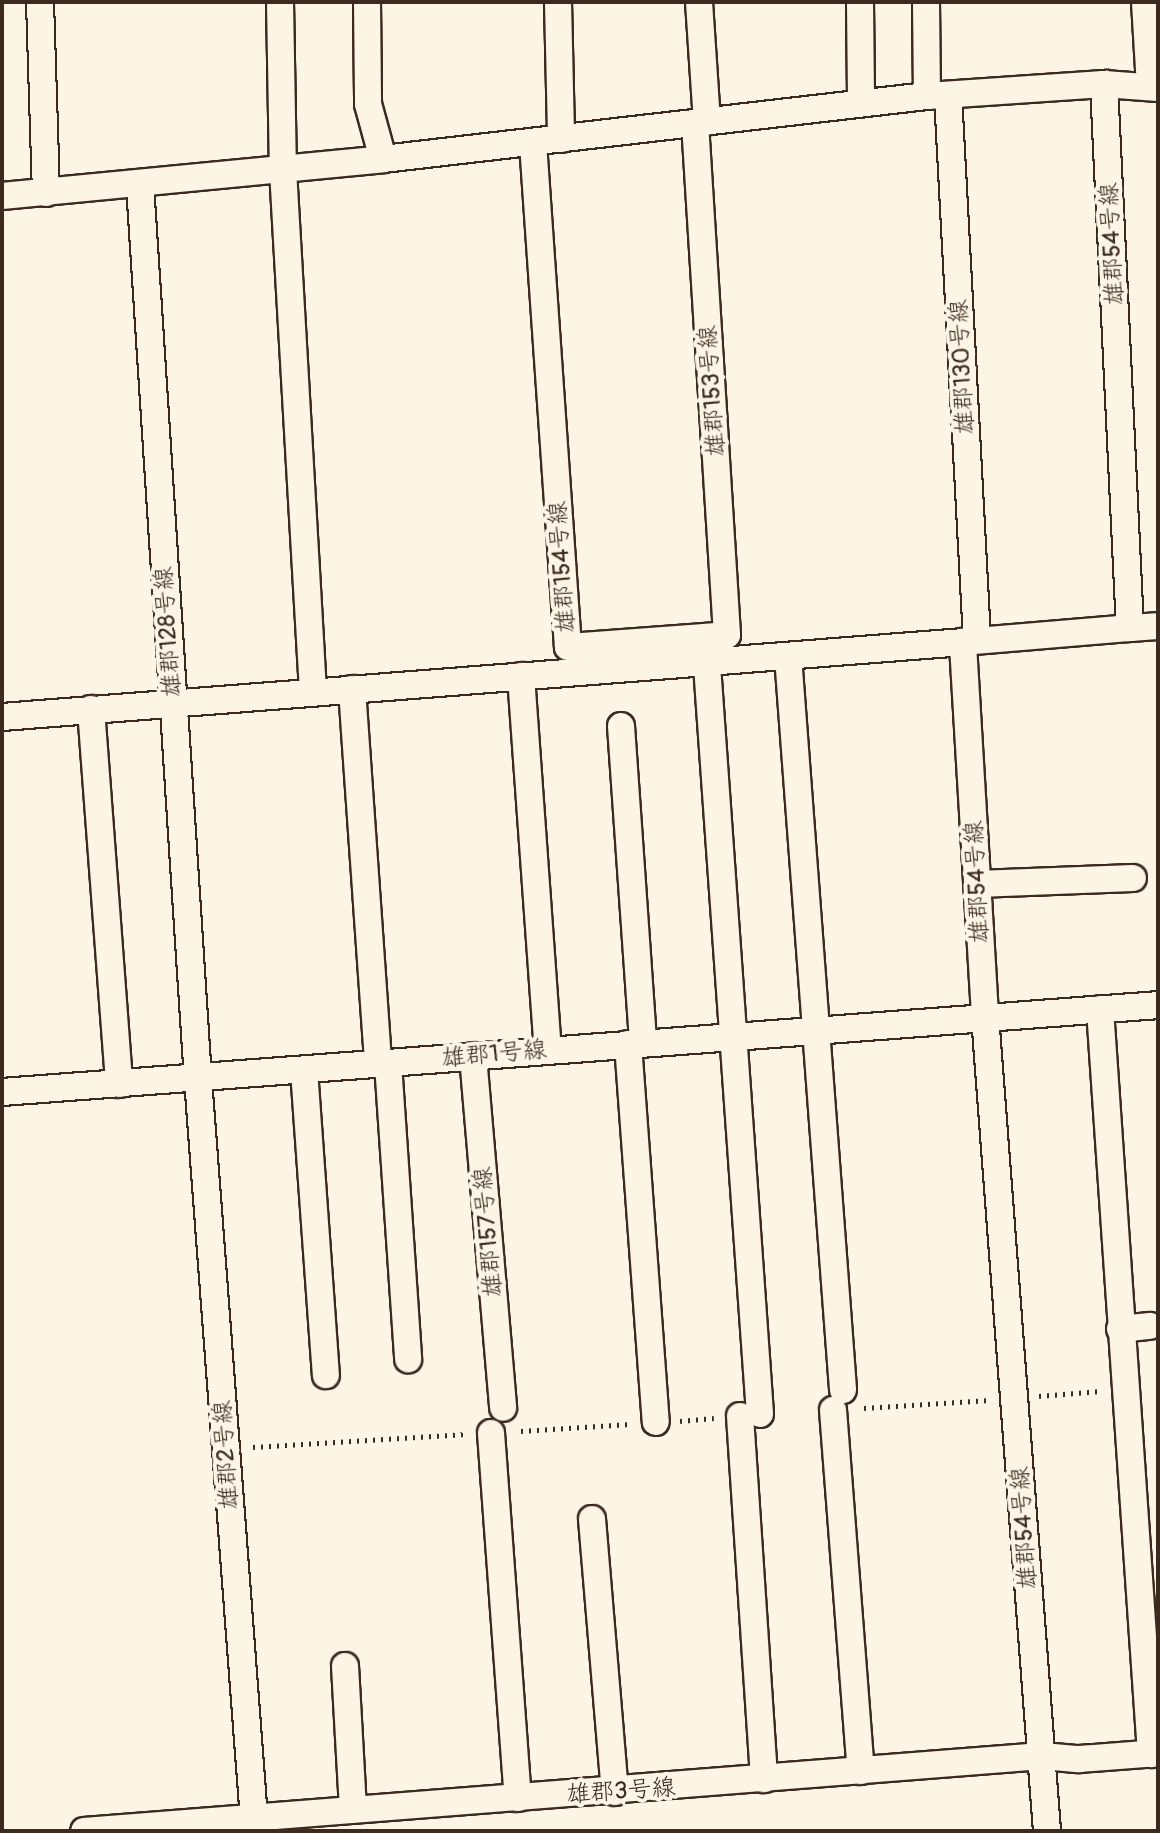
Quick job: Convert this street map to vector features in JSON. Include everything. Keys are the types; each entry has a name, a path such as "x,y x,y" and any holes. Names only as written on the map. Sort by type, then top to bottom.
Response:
{"street":[{"path":"40,2 46,193"},
{"path":"280,2 283,170 313,692"},
{"path":"367,2 368,104 383,159"},
{"path":"558,2 561,139"},
{"path":"699,2 701,122"},
{"path":"860,2 861,103"},
{"name":"雄郡130号線","path":"926,2 937,96 970,640"},
{"path":"2,196 140,185 533,143 861,103 1104,84 1154,87 1145,2"},
{"name":"雄郡54号線","path":"1104,84 1130,628"},
{"name":"雄郡153号線","path":"701,122 727,635 706,649"},
{"name":"雄郡154号線","path":"533,143 568,647 706,649"},
{"name":"雄郡128号線","path":"140,185 198,1079"},
{"path":"2,717 521,676 706,649 788,656 1158,626"},
{"name":"雄郡54号線","path":"970,640 977,884 985,1015 1047,1831"},
{"path":"706,649 732,1035 764,1779"},
{"path":"788,656 861,1771"},
{"path":"521,676 548,1050"},
{"path":"352,689 408,1359"},
{"path":"91,709 119,1084"},
{"path":"621,726 656,1422"},
{"path":"977,884 1133,878"},
{"name":"雄郡1号線","path":"2,1092 985,1015 1158,1005"},
{"path":"1100,1009 1124,1389 1155,1753"},
{"name":"雄郡157号線","path":"473,1056 503,1408"},
{"path":"304,1070 326,1375"},
{"name":"雄郡2号線","path":"198,1079 254,1824"},
{"path":"1120,1329 1150,1326"},
{"path":"491,1433 518,1798"},
{"path":"592,1519 615,1792"},
{"path":"345,1666 359,1816"},
{"name":"雄郡3号線","path":"84,1831 254,1824 518,1798 1042,1756 1155,1753"}],"path":[{"path":"838,1400 1014,1398 1124,1389"},
{"path":"226,1449 750,1415"}]}
